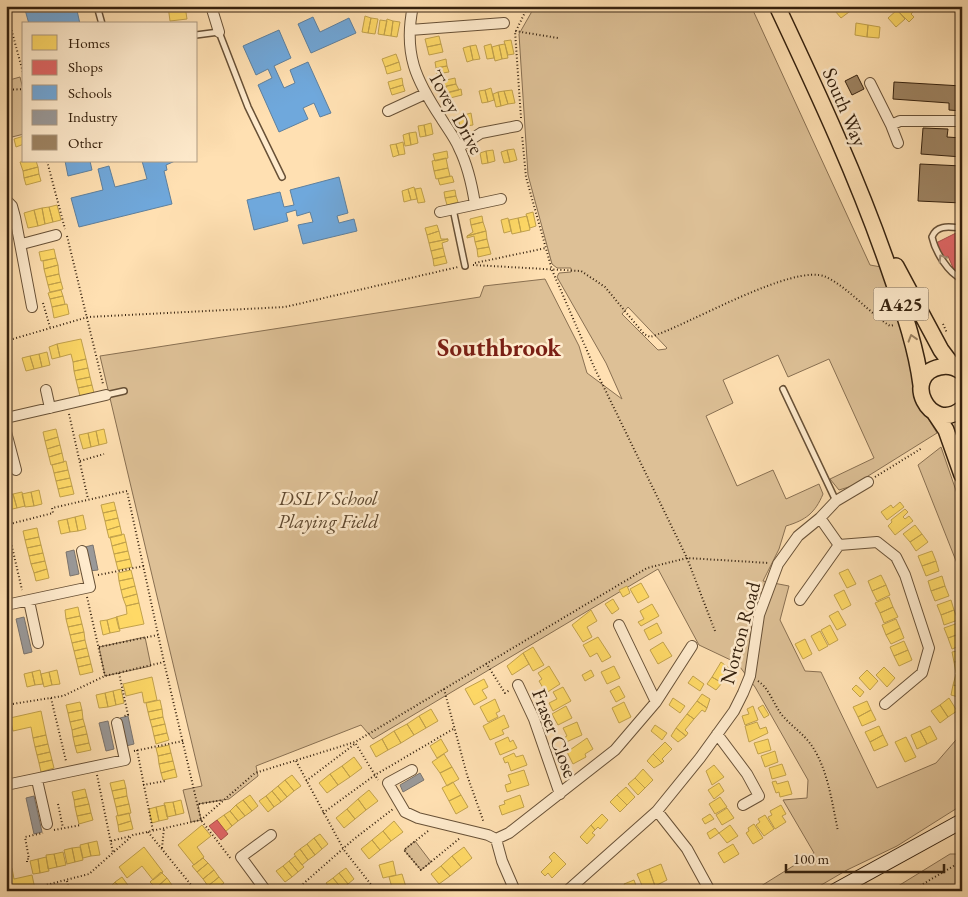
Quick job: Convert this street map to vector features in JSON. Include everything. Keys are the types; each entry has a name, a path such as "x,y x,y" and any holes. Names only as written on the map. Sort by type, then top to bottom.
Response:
{"main road":[{"name":"South Way","path":"776,6 809,75 874,225"},
{"name":"A425","path":"874,225 918,358 921,386"},
{"name":"A425","path":"874,225 941,350 959,369"},
{"path":"959,369 936,367 929,372 921,386 922,399 934,412 946,430 962,475"},
{"path":"934,412 951,415 962,409"},
{"path":"835,891 960,821"}],"street":[{"path":"211,6 219,32"},
{"name":"Tovey Drive","path":"413,6 410,30 413,69 425,94 459,147 470,179 475,204"},
{"path":"410,30 504,23"},
{"path":"870,83 898,143"},
{"path":"388,111 425,94"},
{"path":"890,125 900,121 962,121"},
{"path":"459,147 481,133 520,127"},
{"path":"440,212 501,199"},
{"path":"6,200 12,206 22,244 32,304"},
{"path":"22,244 56,235"},
{"path":"46,390 50,408"},
{"path":"6,418 106,395"},
{"path":"6,432 16,470"},
{"name":"Norton Road","path":"567,891 657,811 680,784 734,711 750,676 759,616 778,564 798,536 820,518 836,501 868,482"},
{"path":"820,518 839,545"},
{"path":"839,545 877,542 896,557 905,576 929,648 922,673 885,704"},
{"path":"800,600 839,545"},
{"path":"6,605 86,583 82,551"},
{"path":"26,601 38,643"},
{"path":"619,626 656,702"},
{"name":"Fraser Close","path":"492,837 510,833 615,750 656,702 692,646"},
{"name":"Fraser Close","path":"518,685 537,726 560,794"},
{"path":"6,785 95,768 125,760 117,723"},
{"path":"717,734 747,774 759,796 743,805"},
{"path":"412,770 388,784 399,805 405,812 418,818 492,837 514,891"},
{"path":"37,780 47,824"},
{"path":"657,811 687,849 710,891"},
{"path":"266,891 241,857 271,835"}],"lane":[{"path":"97,6 101,22"},
{"path":"198,35 219,32 248,108 282,177"},
{"path":"453,209 465,266"},
{"path":"962,228 948,227 934,231 933,242 956,277 962,279"},
{"path":"783,389 836,501"},
{"path":"106,395 124,391"}],"path":[{"path":"528,6 516,31 520,127 526,177 552,270 595,369 687,558 715,632"},
{"path":"6,10 22,69"},
{"path":"516,31 558,38"},
{"path":"6,90 22,89"},
{"path":"47,162 88,317 106,395"},
{"path":"6,341 88,317 284,307 546,248"},
{"path":"465,266 481,264 581,272 605,287 644,334 650,337 779,281 805,275 826,277 890,326 906,320"},
{"path":"32,304 41,298 50,327"},
{"path":"928,325 940,320 950,339"},
{"path":"67,404 88,500"},
{"path":"868,482 922,448"},
{"path":"80,461 104,454"},
{"path":"26,601 6,525 53,514 52,508 127,491 201,820 233,862 241,857"},
{"path":"306,781 356,742 486,662 647,568 687,558 778,564"},
{"path":"105,676 86,583 144,566"},
{"path":"99,648 158,635"},
{"path":"6,705 63,696 105,676 164,662"},
{"path":"486,662 504,693 518,685"},
{"path":"117,723 116,718 128,715 119,673"},
{"path":"750,676 766,686 782,716 797,728 812,746 824,770 838,831"},
{"path":"444,689 467,775 492,837"},
{"path":"51,698 69,773"},
{"path":"323,813 375,775 455,728"},
{"path":"123,753 183,740"},
{"path":"111,841 201,820 255,773 296,762 356,742"},
{"path":"356,742 382,787 388,784"},
{"path":"138,750 143,785 153,830"},
{"path":"296,762 344,850 376,891"},
{"path":"95,768 113,853"},
{"path":"143,785 165,781"},
{"path":"198,804 223,800"},
{"path":"58,804 64,828"},
{"path":"295,891 344,850 354,839 399,805"},
{"path":"438,823 404,850 421,870 470,831"},
{"path":"27,862 27,859 29,859 25,838 81,825"},
{"path":"162,850 164,828"},
{"path":"148,832 196,891"},
{"path":"47,891 46,885 89,874 134,835"},
{"path":"907,891 918,887 962,861"},
{"path":"67,880 69,891"}],"green space":[{"name":"DSLV School Playing Field","path":"535,6 751,6 870,265 881,267 913,366 919,404 937,433 852,486 839,490 830,479 874,458 829,359 788,377 778,355 723,380 733,403 706,416 737,486 773,470 786,499 819,484 823,494 820,501 809,515 786,526 779,549 763,581 789,586 780,620 805,671 821,672 877,788 936,763 962,733 962,805 897,846 847,870 811,891 753,891 814,853 783,800 807,798 808,780 755,687 737,663 699,645 658,569 373,739 361,725 256,766 258,776 229,799 198,804 201,820 191,822 183,790 202,786 100,356 480,297 484,286 545,279 579,346 587,373 622,399 606,363 557,277 559,273 571,272 571,268 557,268 552,264 528,175 519,34","holes":["628,307 667,348 658,350 622,314"]},
{"path":"20,77 22,85 22,134 8,138 6,81"},
{"path":"941,447 962,508 962,576 918,465"},
{"path":"145,637 151,666 105,676 99,647"},
{"path":"415,841 431,862 421,870 404,850"},
{"path":"950,854 962,854 962,891 890,891"}],"building: Homes":[{"path":"168,6 185,6 187,19 170,21"},
{"path":"841,6 851,6 853,9 841,18 835,11"},
{"path":"901,6 910,6 914,11 911,14 914,17 909,22 897,10"},
{"path":"897,10 905,19 896,27 888,18"},
{"path":"365,16 371,18 368,33 362,32"},
{"path":"371,18 378,19 375,34 368,33"},
{"path":"387,19 393,21 391,36 384,35"},
{"path":"380,20 387,21 384,35 378,34"},
{"path":"393,21 400,22 397,37 391,36"},
{"path":"856,23 868,25 867,37 855,35"},
{"path":"868,25 880,27 879,38 867,37"},
{"path":"439,36 441,44 427,47 425,39"},
{"path":"511,40 514,54 508,55 504,41"},
{"path":"441,44 443,52 429,55 427,47"},
{"path":"491,44 494,58 487,59 484,46"},
{"path":"505,44 508,58 502,59 499,45"},
{"path":"476,45 480,59 473,60 470,46"},
{"path":"499,45 502,59 495,61 492,47"},
{"path":"470,46 473,60 467,62 463,48"},
{"path":"396,54 399,62 385,67 382,59"},
{"path":"446,59 447,66 436,68 435,62"},
{"path":"399,62 401,70 387,74 385,67"},
{"path":"447,66 449,72 437,74 436,68"},
{"path":"402,78 403,85 390,89 388,82"},
{"path":"455,78 456,84 444,87 442,81"},
{"path":"456,84 459,90 447,93 446,86"},
{"path":"403,85 405,91 392,95 390,89"},
{"path":"491,88 494,100 488,102 485,90"},
{"path":"461,89 462,95 450,98 449,92"},
{"path":"485,90 488,102 482,103 479,91"},
{"path":"512,90 515,103 508,104 504,91"},
{"path":"504,91 508,104 501,106 498,92"},
{"path":"498,92 501,106 496,107 493,94"},
{"path":"471,113 473,125 466,126 464,115"},
{"path":"464,115 466,126 460,127 458,116"},
{"path":"431,123 433,134 426,136 424,125"},
{"path":"424,125 426,136 420,137 418,126"},
{"path":"416,132 418,143 411,145 409,133"},
{"path":"409,133 411,145 405,146 403,135"},
{"path":"22,137 22,145 16,147 14,139"},
{"path":"403,142 405,154 399,155 396,144"},
{"path":"396,144 399,155 393,157 390,145"},
{"path":"514,149 517,160 510,162 507,150"},
{"path":"493,150 495,161 488,163 486,151"},
{"path":"507,150 510,162 504,163 501,152"},
{"path":"447,151 448,158 435,161 433,154"},
{"path":"486,151 488,163 482,164 480,153"},
{"path":"446,158 448,168 434,171 432,161"},
{"path":"20,162 36,162 38,167 23,171"},
{"path":"38,167 39,174 24,178 23,171"},
{"path":"448,168 450,176 436,179 434,171"},
{"path":"39,174 41,181 26,185 24,178"},
{"path":"452,176 454,182 440,185 438,179"},
{"path":"414,187 417,199 411,200 408,189"},
{"path":"421,188 425,202 418,203 415,189"},
{"path":"408,189 411,200 404,202 402,191"},
{"path":"455,190 456,196 445,198 444,192"},
{"path":"456,196 458,202 447,205 445,198"},
{"path":"57,205 61,220 53,222 49,207"},
{"path":"49,207 53,222 45,224 42,208"},
{"path":"42,208 45,224 38,226 34,210"},
{"path":"34,210 38,226 28,228 24,213"},
{"path":"533,212 536,226 530,228 526,214"},
{"path":"482,216 483,222 471,225 470,219"},
{"path":"527,216 530,230 521,232 518,218"},
{"path":"508,218 511,231 504,233 501,220"},
{"path":"518,218 521,232 512,234 509,220"},
{"path":"483,222 486,231 467,236 473,232 471,225"},
{"path":"437,225 439,231 427,235 425,228"},
{"path":"439,231 441,239 448,239 429,243 427,235"},
{"path":"486,231 487,239 475,242 474,236 467,238 467,236"},
{"path":"448,239 448,241 442,243 443,248 431,251 429,243"},
{"path":"487,239 489,247 477,249 475,242"},
{"path":"489,247 491,254 478,257 477,249"},
{"path":"443,248 445,256 433,259 431,251"},
{"path":"54,249 56,258 41,261 39,252"},
{"path":"445,256 447,263 434,266 433,259"},
{"path":"56,258 58,265 44,269 43,261"},
{"path":"58,265 59,274 46,277 44,269"},
{"path":"59,274 61,282 48,285 46,277"},
{"path":"61,282 63,289 50,292 48,285"},
{"path":"61,290 63,296 50,299 48,293"},
{"path":"63,296 65,304 52,307 50,299"},
{"path":"67,304 69,314 54,318 52,307"},
{"path":"81,339 86,359 73,362 71,354 60,357 57,344"},
{"path":"57,344 60,357 52,359 49,347"},
{"path":"47,352 50,365 42,367 39,354"},
{"path":"39,354 42,367 34,369 30,356"},
{"path":"30,356 34,369 26,371 22,358"},
{"path":"86,359 88,368 74,371 73,362"},
{"path":"88,368 90,377 76,380 74,371"},
{"path":"90,377 92,385 78,388 76,380"},
{"path":"92,385 94,393 80,396 78,388"},
{"path":"56,429 58,437 45,441 43,432"},
{"path":"104,429 107,443 99,445 96,431"},
{"path":"96,431 99,445 91,447 88,433"},
{"path":"88,433 91,447 83,449 79,435"},
{"path":"58,437 60,445 47,449 45,441"},
{"path":"60,445 62,453 49,457 47,449"},
{"path":"62,453 64,462 51,465 49,457"},
{"path":"66,461 68,470 54,473 52,465"},
{"path":"68,470 70,478 56,481 54,473"},
{"path":"70,478 72,486 58,489 56,481"},
{"path":"72,486 74,494 60,497 58,489"},
{"path":"39,490 42,504 34,506 31,492"},
{"path":"22,492 25,506 17,508 13,494"},
{"path":"31,492 34,506 25,507 22,494"},
{"path":"13,494 17,508 8,510 6,496"},
{"path":"114,502 116,510 103,513 101,505"},
{"path":"900,502 904,507 887,520 881,512 891,505 893,508"},
{"path":"905,509 908,512 903,517 905,519 909,516 913,521 895,535 888,526 892,522 891,520"},
{"path":"116,510 118,518 105,521 103,513"},
{"path":"83,515 86,529 78,531 75,517"},
{"path":"75,517 78,531 70,532 67,519"},
{"path":"118,518 120,526 107,530 105,521"},
{"path":"67,519 70,532 61,534 58,521"},
{"path":"915,525 922,534 910,542 903,534"},
{"path":"120,526 122,535 109,538 107,530"},
{"path":"37,528 39,537 25,540 23,531"},
{"path":"124,534 126,542 112,546 110,537"},
{"path":"922,534 928,542 916,551 910,542"},
{"path":"39,537 41,545 27,548 25,540"},
{"path":"126,542 128,551 114,554 112,546"},
{"path":"41,545 43,553 29,556 27,548"},
{"path":"128,551 130,559 116,562 114,554"},
{"path":"932,551 936,561 922,566 918,556"},
{"path":"43,553 45,561 31,564 29,556"},
{"path":"130,559 132,567 118,570 116,562"},
{"path":"45,561 47,569 34,573 31,564"},
{"path":"936,561 939,571 926,576 922,566"},
{"path":"47,569 49,578 36,581 34,573"},
{"path":"848,569 856,584 847,588 839,573"},
{"path":"131,570 133,578 119,581 118,573"},
{"path":"881,575 886,585 872,591 868,581"},
{"path":"942,576 945,586 931,591 928,581"},
{"path":"133,578 135,586 121,590 119,581"},
{"path":"641,583 649,597 638,603 630,589"},
{"path":"886,585 890,595 877,601 872,591"},
{"path":"135,586 137,594 123,598 121,590"},
{"path":"627,586 630,593 623,597 619,590"},
{"path":"945,586 949,596 935,601 931,591"},
{"path":"844,590 851,605 842,610 834,595"},
{"path":"137,594 139,603 126,606 123,598"},
{"path":"889,597 893,607 880,613 875,603"},
{"path":"613,599 619,609 612,614 605,604"},
{"path":"951,600 954,610 941,615 937,605"},
{"path":"139,603 144,624 119,629 116,617 127,614 126,606"},
{"path":"652,604 659,616 641,626 638,622 644,619 640,611"},
{"path":"78,607 80,616 66,619 65,610"},
{"path":"893,607 898,617 884,623 880,613"},
{"path":"591,610 597,621 587,627 592,637 583,642 572,625"},
{"path":"954,610 958,620 944,625 941,615"},
{"path":"838,611 846,625 837,630 829,616"},
{"path":"80,616 82,624 68,627 66,619"},
{"path":"117,617 120,631 110,633 107,620"},
{"path":"896,619 900,628 886,635 882,625"},
{"path":"107,620 110,633 103,635 100,621"},
{"path":"657,623 662,633 649,640 644,630"},
{"path":"958,623 962,633 948,638 944,628"},
{"path":"82,624 84,632 70,635 68,627"},
{"path":"830,625 838,640 829,645 821,630"},
{"path":"900,628 904,638 891,644 886,635"},
{"path":"820,631 828,646 819,651 811,636"},
{"path":"84,632 85,640 72,643 70,635"},
{"path":"962,633 962,645 952,649 948,638"},
{"path":"598,637 611,657 602,662 597,653 590,657 583,645"},
{"path":"805,639 812,654 803,659 795,644"},
{"path":"85,640 87,648 74,651 72,643"},
{"path":"904,641 908,650 894,656 890,647"},
{"path":"663,642 672,656 658,664 650,650"},
{"path":"533,647 544,665 533,671 523,653"},
{"path":"87,648 89,656 76,659 74,651"},
{"path":"908,650 912,660 899,666 894,656"},
{"path":"962,650 962,661 954,662 952,652"},
{"path":"523,653 529,664 512,675 507,666"},
{"path":"89,656 91,664 78,667 76,659"},
{"path":"962,661 962,672 956,673 954,662"},
{"path":"721,662 729,668 721,679 724,681 722,683 712,677"},
{"path":"91,664 93,672 80,675 78,667"},
{"path":"549,666 560,684 546,693 539,681 542,679 538,673"},
{"path":"614,666 620,678 607,684 601,672"},
{"path":"884,667 895,678 887,687 876,675"},
{"path":"40,670 43,684 35,685 32,672"},
{"path":"57,670 60,684 52,685 49,672"},
{"path":"591,670 594,676 585,681 582,675"},
{"path":"867,670 878,681 870,690 859,678"},
{"path":"32,672 35,685 27,687 24,674"},
{"path":"49,672 52,685 44,687 41,674"},
{"path":"956,674 962,676 962,687 953,685"},
{"path":"693,676 704,684 700,691 688,683"},
{"path":"152,677 157,700 144,703 142,692 126,696 123,684"},
{"path":"712,677 722,683 716,690 707,684"},
{"path":"484,679 488,687 482,690 487,698 474,705 465,689"},
{"path":"856,685 864,692 860,697 852,689"},
{"path":"953,685 962,687 962,698 951,695"},
{"path":"619,686 625,697 616,702 610,691"},
{"path":"563,687 571,701 553,711 549,703 557,699 553,692"},
{"path":"121,689 124,703 116,705 113,691"},
{"path":"113,691 116,705 108,707 105,693"},
{"path":"105,693 108,707 99,708 96,695"},
{"path":"702,694 710,699 707,708 697,701"},
{"path":"673,698 685,706 680,713 669,705"},
{"path":"949,698 957,711 948,717 940,705"},
{"path":"495,699 500,711 496,713 498,717 488,722 480,707"},
{"path":"160,700 162,709 148,712 146,703"},
{"path":"697,701 707,708 705,712 702,710 694,719 687,714"},
{"path":"867,701 871,710 858,717 853,707"},
{"path":"80,702 82,710 68,713 66,705"},
{"path":"624,702 631,717 619,723 612,708"},
{"path":"763,705 769,715 764,718 758,708"},
{"path":"940,705 948,717 940,723 931,711"},
{"path":"566,706 572,718 558,725 552,714"},
{"path":"753,706 758,720 745,725 742,716 749,714 747,709"},
{"path":"162,709 163,717 150,720 148,712"},
{"path":"431,709 438,721 426,728 419,716"},
{"path":"82,710 83,719 70,722 68,713"},
{"path":"871,710 876,720 862,726 858,717"},
{"path":"41,711 46,735 33,738 31,727 13,731 10,718"},
{"path":"687,714 694,719 685,730 688,733 686,736 676,728"},
{"path":"504,715 509,727 502,730 504,734 490,740 483,726"},
{"path":"419,716 426,728 414,735 407,724"},
{"path":"163,717 165,724 152,727 150,720"},
{"path":"83,719 85,726 72,730 70,722"},
{"path":"577,722 582,735 564,743 562,739 567,736 563,728"},
{"path":"757,722 760,729 766,727 768,733 749,742 745,726"},
{"path":"165,724 167,733 154,736 152,727"},
{"path":"407,724 414,735 401,743 394,731"},
{"path":"655,725 667,733 662,740 651,731"},
{"path":"85,726 87,734 73,737 72,730"},
{"path":"879,726 883,735 870,742 865,732"},
{"path":"930,726 937,739 927,744 920,731"},
{"path":"676,728 686,736 678,742 671,736"},
{"path":"394,731 401,743 388,750 382,739"},
{"path":"920,731 927,744 917,749 911,735"},
{"path":"167,733 169,740 156,744 154,736"},
{"path":"87,734 89,743 75,746 73,737"},
{"path":"46,735 48,744 35,747 33,738"},
{"path":"883,735 888,745 874,751 870,742"},
{"path":"508,737 510,742 513,740 517,748 500,755 495,743"},
{"path":"906,737 916,757 905,762 895,742"},
{"path":"587,738 593,749 585,754 586,757 573,764 567,752"},
{"path":"382,739 388,750 376,757 370,746"},
{"path":"441,739 448,751 437,758 430,746"},
{"path":"768,739 771,750 758,754 754,743"},
{"path":"665,742 672,749 662,759 664,761 662,763 653,754"},
{"path":"89,743 91,750 77,753 75,746"},
{"path":"48,744 50,752 37,755 35,747"},
{"path":"169,745 171,753 158,756 156,748"},
{"path":"775,751 778,762 765,767 761,756"},
{"path":"50,752 52,760 39,763 37,755"},
{"path":"171,753 173,761 159,764 158,756"},
{"path":"514,753 516,757 523,755 527,765 511,771 508,762 505,763 503,758"},
{"path":"444,754 452,767 440,773 432,762"},
{"path":"653,754 662,763 654,768 647,761"},
{"path":"354,757 362,768 350,777 342,766"},
{"path":"52,760 54,768 41,772 39,763"},
{"path":"173,761 175,769 161,773 159,764"},
{"path":"782,764 786,775 772,779 769,768"},
{"path":"714,765 724,777 712,785 706,771"},
{"path":"342,766 350,777 338,785 330,774"},
{"path":"452,767 459,779 447,786 440,773"},
{"path":"175,769 177,777 163,780 161,773"},
{"path":"643,769 653,780 645,788 635,778"},
{"path":"524,770 529,785 507,792 505,785 511,783 508,775"},
{"path":"330,774 338,785 327,793 319,783"},
{"path":"292,775 301,786 294,791 285,780"},
{"path":"635,778 645,788 638,795 628,784"},
{"path":"124,780 126,788 112,791 110,783"},
{"path":"285,780 294,791 287,797 278,786"},
{"path":"776,781 777,784 788,781 792,794 780,797 779,792 776,793 772,782"},
{"path":"453,782 461,795 449,801 442,788"},
{"path":"719,783 724,791 714,799 708,790"},
{"path":"278,786 287,797 281,802 272,791"},
{"path":"626,787 635,797 627,805 617,795"},
{"path":"126,788 127,796 114,799 112,791"},
{"path":"85,789 87,797 74,800 72,792"},
{"path":"369,790 378,801 366,810 358,799"},
{"path":"272,791 281,802 274,807 266,796"},
{"path":"250,795 258,806 252,811 243,800"},
{"path":"461,795 468,807 456,814 449,801"},
{"path":"520,795 524,807 502,815 499,806 505,804 504,801"},
{"path":"617,795 627,805 620,812 610,802"},
{"path":"127,796 129,804 116,807 114,799"},
{"path":"266,796 274,807 268,812 259,801"},
{"path":"87,797 89,804 75,807 74,800"},
{"path":"720,797 727,807 715,814 709,804"},
{"path":"358,799 366,810 355,819 347,809"},
{"path":"181,800 184,813 176,815 173,802"},
{"path":"243,800 252,811 245,816 236,805"},
{"path":"173,802 176,815 167,817 164,803"},
{"path":"89,804 91,813 77,816 75,807"},
{"path":"129,804 131,813 118,816 116,807"},
{"path":"165,805 168,819 159,821 156,807"},
{"path":"236,805 245,816 238,821 230,811"},
{"path":"781,805 786,814 782,816 786,822 775,829 768,817 772,815 770,811"},
{"path":"156,807 159,821 152,823 149,809"},
{"path":"727,808 734,818 722,825 716,815"},
{"path":"347,809 355,819 344,828 336,818"},
{"path":"230,811 238,821 232,826 224,815"},
{"path":"91,813 93,820 79,824 77,816"},
{"path":"129,813 131,821 118,825 116,816"},
{"path":"602,814 608,820 600,829 598,827 595,830 591,825"},
{"path":"710,814 714,819 705,824 702,819"},
{"path":"224,815 232,826 225,832 217,820"},
{"path":"765,815 774,829 764,836 756,825 760,822 758,819"},
{"path":"131,821 133,829 119,832 118,825"},
{"path":"394,821 403,832 391,841 383,831"},
{"path":"754,824 763,838 753,844 746,833 749,831 748,828"},
{"path":"202,825 211,836 197,847 204,857 194,865 178,845"},
{"path":"591,825 595,830 592,833 595,835 587,844 580,837"},
{"path":"730,825 738,836 727,843 719,833"},
{"path":"715,828 719,833 710,839 707,833"},
{"path":"383,831 391,841 380,850 372,840"},
{"path":"320,834 328,844 322,849 314,838"},
{"path":"314,838 322,849 315,855 307,844"},
{"path":"372,840 380,850 369,859 361,849"},
{"path":"97,841 100,855 91,856 88,843"},
{"path":"88,843 91,856 83,858 80,845"},
{"path":"307,844 315,855 308,860 300,849"},
{"path":"733,844 739,854 724,863 718,853"},
{"path":"80,847 83,860 75,862 72,848"},
{"path":"144,847 163,872 153,880 142,866 127,878 119,867"},
{"path":"464,847 472,858 461,867 452,856"},
{"path":"72,848 75,862 67,864 64,850"},
{"path":"300,849 308,860 302,865 294,854"},
{"path":"63,852 66,865 57,867 54,854"},
{"path":"554,852 566,864 552,878 548,873 545,876 541,872 552,861 549,857"},
{"path":"54,854 57,867 48,869 46,855"},
{"path":"295,856 304,867 298,872 289,861"},
{"path":"452,856 461,867 450,876 441,866"},
{"path":"46,857 49,871 40,873 38,859"},
{"path":"203,858 208,863 197,872 192,866"},
{"path":"38,859 40,873 33,874 30,861"},
{"path":"289,861 298,872 292,877 283,866"},
{"path":"393,861 396,875 383,878 379,865"},
{"path":"208,863 214,870 203,879 197,872"},
{"path":"661,864 667,880 655,886 649,869"},
{"path":"283,866 292,877 285,882 276,871"},
{"path":"441,866 450,876 439,884 431,874"},
{"path":"12,868 14,879 32,875 35,889 6,891 6,869"},
{"path":"346,868 354,879 348,884 339,873"},
{"path":"649,869 655,886 644,890 637,874"},
{"path":"214,870 219,877 208,886 203,879"},
{"path":"161,872 167,878 156,888 150,882"},
{"path":"339,873 348,884 342,889 333,878"},
{"path":"402,874 406,887 393,891 389,877"},
{"path":"122,877 130,888 127,891 123,891 115,882"},
{"path":"219,877 224,883 213,891 208,886"},
{"path":"167,878 172,885 165,891 158,891 156,888"},
{"path":"333,878 342,889 339,891 332,891 326,883"},
{"path":"634,880 638,891 627,891 624,884"},
{"path":"115,882 123,891 111,891 109,888"}],"building: Shops":[{"path":"956,233 957,235 962,233 962,270 960,267 954,270 948,256 943,258 936,243"},
{"path":"217,820 228,834 221,840 209,826"}],"building: Schools":[{"path":"24,6 76,6 80,22 28,22"},
{"path":"313,17 320,32 349,18 356,33 311,53 298,24"},
{"path":"279,30 291,58 274,66 284,88 295,83 290,70 308,62 331,113 320,117 314,103 303,108 308,119 279,132 258,85 272,78 268,69 256,75 243,46"},
{"path":"65,162 90,162 92,170 68,176"},
{"path":"142,162 173,162 166,165 167,170 164,171 172,204 79,227 71,198 103,190 98,169 109,166 115,187 147,179"},
{"path":"339,177 348,213 337,216 339,223 354,219 357,231 303,244 298,225 313,222 310,212 297,216 296,210 286,213 288,221 254,230 247,200 280,192 284,207 294,205 290,190"}],"building: Industry":[{"path":"93,545 98,570 89,571 85,547"},
{"path":"74,550 79,574 70,576 66,552"},
{"path":"24,617 32,652 24,654 16,619"},
{"path":"128,716 134,744 126,746 120,718"},
{"path":"108,721 114,749 106,751 99,723"},
{"path":"420,773 424,780 403,792 400,785"},
{"path":"34,796 42,832 34,834 26,798"}],"building: Other":[{"path":"857,75 864,89 852,95 845,81"},
{"path":"894,82 962,86 962,111 949,110 949,103 893,99"},
{"path":"923,128 948,129 947,137 962,138 962,157 921,154"},
{"path":"920,164 962,166 962,203 918,201"}],"district":[{"name":"Southbrook","path":"499,347"}]}
